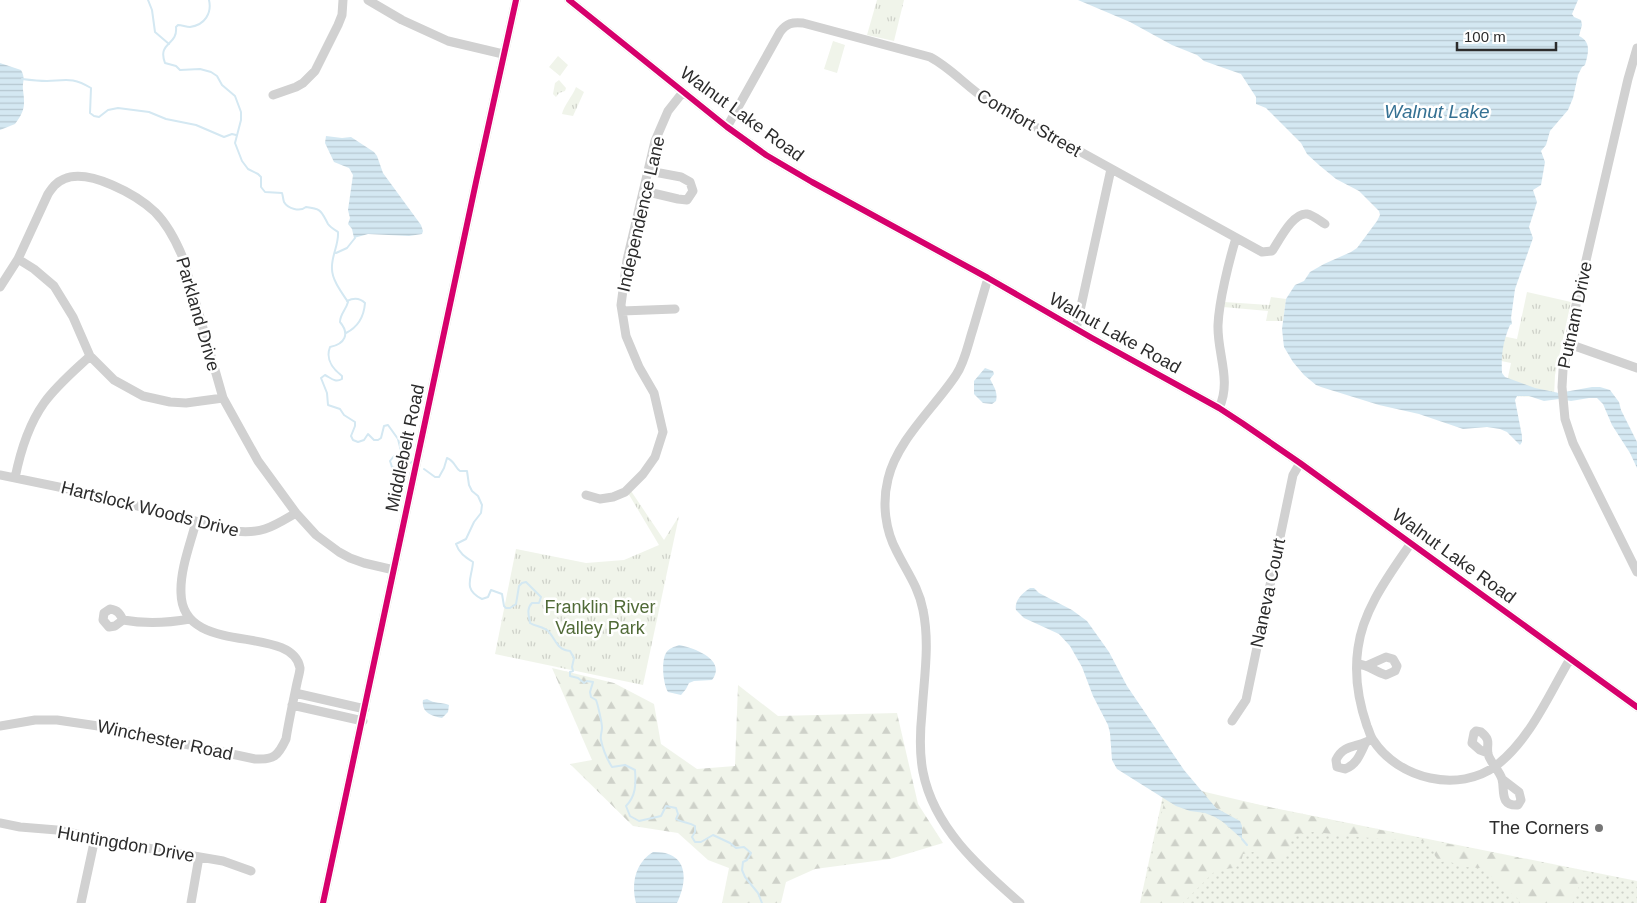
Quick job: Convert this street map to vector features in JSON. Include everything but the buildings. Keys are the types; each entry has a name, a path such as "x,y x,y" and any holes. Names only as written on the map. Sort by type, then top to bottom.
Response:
{"street":[{"path":"273,95 296,87 316,71 342,15 343,0"},
{"path":"368,0 402,20 448,41 503,54"},
{"name":"Middlebelt Road","path":"323,903 516,0"},
{"name":"Walnut Lake Road","path":"569,0 727,127 766,155 1219,408 1300,463 1637,708"},
{"name":"Comfort Street","path":"727,127 780,32 786,25 803,23 930,57 940,62 963,83 986,100 1262,252 1272,251 1294,219 1300,215 1307,214 1326,224"},
{"name":"Putnam Drive","path":"1637,48 1628,79 1578,295 1563,370 1562,387 1566,423 1573,443 1637,572"},
{"name":"Independence Lane","path":"586,494 600,499 613,497 625,492 643,474 655,457 662,432 654,393 639,367 626,336 621,305 627,260 655,141 668,111 683,92"},
{"path":"1076,329 1111,169"},
{"path":"644,191 678,200 687,200 693,191 690,182 681,178 649,171"},
{"name":"Parkland Drive","path":"0,287 18,259 48,194 53,186 65,178 76,176 88,177 115,185 154,211 163,220 176,240 183,258 223,398 258,461 296,513 316,535 339,552 364,563 394,570"},
{"path":"1219,408 1224,384 1224,365 1219,343 1218,321 1236,238"},
{"path":"18,259 34,269 54,286 73,317 90,356 114,380 144,396 170,402 186,403 223,398"},
{"path":"988,278 966,354 957,374 916,426 893,463 888,476 885,501 888,530 896,552 920,595 926,626 926,670 920,748 923,772 929,792 943,822 956,839 1020,903"},
{"path":"622,311 675,309"},
{"path":"1569,344 1620,360 1636,368"},
{"path":"15,478 22,450 44,404 61,383 90,356"},
{"name":"Naneva Court","path":"1232,721 1246,700 1293,475 1300,463"},
{"name":"Hartslock Woods Drive","path":"0,475 83,492 234,531 252,533 272,526 296,513"},
{"path":"123,620 144,624 170,623 190,619 184,610 180,595 181,581 196,522"},
{"path":"1411,543 1375,600 1366,620 1358,646 1357,689 1369,742 1397,763 1413,773 1444,780 1468,778 1483,773 1495,766 1520,743 1544,706 1570,659"},
{"name":"Winchester Road","path":"0,726 35,720 57,720 105,727 255,759 267,760 276,756 286,739 300,668 295,656 279,646 209,631 190,619"},
{"path":"1357,664 1368,665"},
{"path":"294,699 365,708"},
{"path":"294,699 363,721"},
{"path":"1488,753 1502,779"},
{"name":"Huntingdon Drive","path":"0,824 57,830 223,861 251,871"},
{"path":"81,903 95,838"},
{"path":"191,903 199,857"}],"green space":[{"path":"877,0 904,0 894,41 867,35"},
{"path":"833,41 845,45 837,73 824,69"},
{"path":"558,56 568,65 560,76 549,67"},
{"path":"559,80 566,88 565,91 559,93 556,97 553,94 555,83"},
{"path":"576,87 584,92 573,116 562,114 564,107"},
{"path":"1527,292 1571,302 1555,375 1554,397 1504,396 1511,363 1482,357 1487,333 1517,339"},
{"path":"1271,297 1286,299 1283,321 1266,321 1268,311 1223,307 1224,302 1269,305"},
{"path":"1529,367 1548,371 1546,382 1527,377"},
{"name":"Franklin River Valley Park","path":"631,491 664,540 679,516 643,685 495,654 516,549 586,563 624,560 659,545 628,493"},
{"path":"552,668 614,683 654,704 661,744 697,769 735,766 738,685 778,716 897,713 918,804 943,843 890,859 815,869 786,882 781,903 722,903 729,868 708,860 678,833 633,826 570,764 592,760"},
{"path":"1165,786 1637,881 1637,903 1140,903"},
{"path":"1201,791 1277,809 1588,872 1582,878 1573,903 1519,903 1518,899 1482,868 1465,867 1447,861 1441,862 1435,856 1431,843 1313,832 1289,835 1291,845 1279,863 1266,861 1260,854 1253,852 1243,854 1241,862 1235,868 1221,869 1213,873 1183,903 1141,903 1165,799 1183,809 1215,817 1232,831 1238,819 1216,808"}],"water":[{"name":"Walnut Lake","path":"1078,0 1578,0 1572,14 1581,20 1582,25 1579,36 1586,42 1588,49 1587,57 1585,65 1578,75 1573,98 1568,110 1550,131 1546,145 1541,151 1545,162 1541,185 1533,190 1537,202 1529,227 1533,238 1515,289 1511,318 1512,324 1510,325 1503,348 1502,373 1505,377 1535,388 1559,393 1592,387 1610,390 1619,402 1637,442 1637,468 1612,425 1603,404 1597,398 1571,401 1559,399 1544,401 1529,396 1517,396 1515,400 1522,436 1520,445 1507,432 1500,429 1487,427 1463,429 1419,414 1379,405 1321,387 1304,375 1284,347 1282,329 1286,299 1295,285 1304,281 1310,272 1357,248 1377,221 1380,215 1379,211 1359,191 1336,179 1319,165 1307,154 1301,143 1266,108 1256,104 1256,97 1241,74 1204,61 1197,55 1172,45 1130,22"},
{"path":"0,63 21,70 24,78 24,108 15,124 0,130"},
{"path":"326,136 351,137 374,152 383,173 421,225 422,234 409,236 368,234 354,238 352,229 348,224 353,175 349,168 334,162 325,143"},
{"path":"985,368 993,371 994,374 990,379 995,390 996,401 992,404 983,403 974,394 974,381"},
{"path":"1030,588 1034,588 1039,593 1072,610 1087,621 1109,652 1127,686 1184,770 1216,808 1240,821 1242,839 1215,817 1176,806 1117,769 1112,760 1108,725 1093,696 1082,667 1070,646 1059,634 1024,618 1016,610 1016,603"},
{"path":"679,645 707,656 712,661 716,673 712,680 689,683 681,695 668,692 663,672 666,653"},
{"path":"427,699 449,705 448,712 442,718 428,713 423,704 423,700"},
{"path":"653,852 673,856 679,861 684,876 681,894 677,903 636,903 634,881 638,868"}],"waterway":[{"path":"148,0 152,10 155,32 169,44"},
{"path":"209,0 208,14 200,24 190,27 178,25 176,27 174,38 165,47 163,56 165,63 176,66 180,70 200,69 217,76 222,85 235,96 241,112 241,120 235,143 242,161 248,169 261,177 261,187 265,192 282,193 284,202 291,208 303,209 306,207 318,210 329,225 338,232 332,273 348,302 340,319 345,331 344,338 339,344 330,347 328,356 331,364 342,376 342,379 335,380 325,375 321,378 327,393 328,405 340,409 344,415 355,422 351,436 353,440 358,442 364,440 368,434 374,440 378,440 381,438 384,426 388,425 398,439 401,451 399,455 394,456 390,461 392,467 400,470 413,461"},
{"path":"22,79 44,81 70,80 85,84 91,88 90,113 94,116 99,117 108,110 118,108 149,112 166,119 196,125 224,137 232,134 236,135"},
{"path":"336,253 347,248 355,238"},
{"path":"346,333 360,321 365,303 356,299 347,301"},
{"path":"424,469 435,477 439,477 447,458 450,459 460,471 467,471 469,485 478,496 482,505 481,513 474,522 466,539 456,544 459,550 473,562 470,583 472,591 482,599 488,597 491,590 502,594 504,606 510,608 516,604 519,586 526,582 541,597 539,603 532,603 529,608 530,623 547,630 559,647 570,651 574,658 573,671 570,672 570,676 578,678 584,683 587,681 593,682 590,692 591,697 596,700 598,706 602,726 601,740 607,758 612,767 625,765 635,770 635,790 626,806 630,816 639,821 661,816 666,806 676,808 678,814 676,819 695,826 695,832 692,837 695,842 701,842 713,835 736,848 744,847 751,853 747,860 743,862 742,870 745,877 758,893 762,903"},
{"path":"1242,839 1247,845"}],"cycle path":[{"path":"323,903 516,0"},
{"path":"569,0 727,127 766,155 1219,408 1300,463 1637,707"}],"place":[{"name":"The Corners","path":"1599,828"}]}
